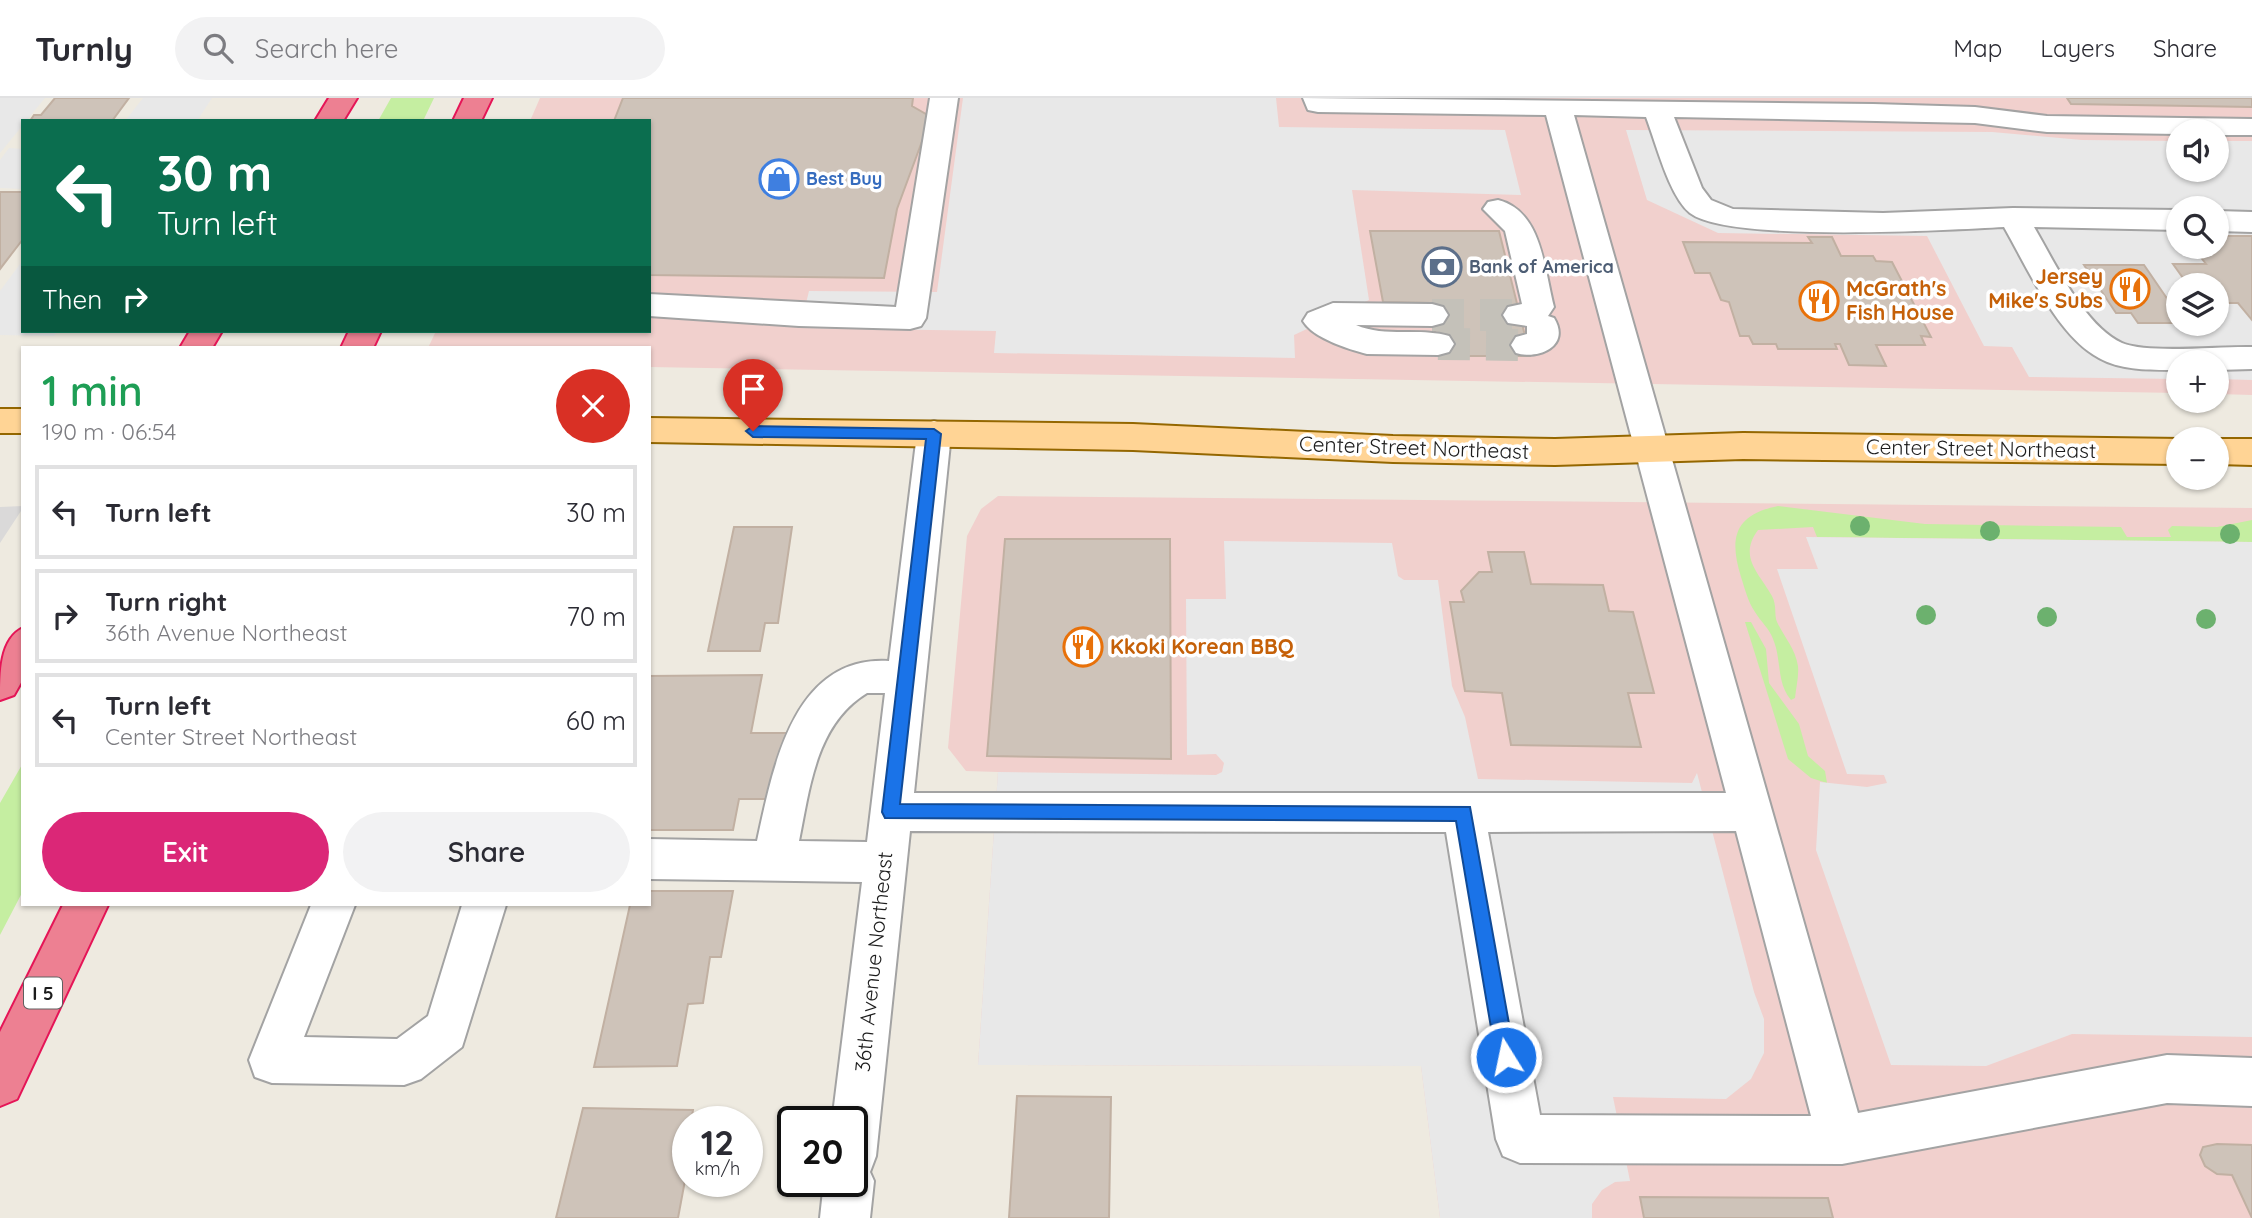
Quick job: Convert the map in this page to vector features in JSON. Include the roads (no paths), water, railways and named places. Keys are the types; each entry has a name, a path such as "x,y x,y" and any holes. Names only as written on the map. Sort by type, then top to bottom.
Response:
{"highway":[{"path":"331,119 343,98"},
{"path":"468,119 478,98"},
{"path":"0,683 21,647"},
{"name":"I 5","path":"0,1082 86,906"}],"main road":[{"path":"0,421 21,421"},
{"name":"Center Street Northeast","path":"651,430 1133,438 1393,449 1555,452 1743,446 2166,451"},
{"path":"2229,451 2252,452"}],"street":[{"path":"651,305 799,315 910,318 944,98"},
{"path":"1317,98 1318,104 1657,109 1869,105 2047,124 2252,127"},
{"path":"1558,107 1842,1140"},
{"path":"1657,109 1688,190 1701,207 1730,218 1883,223 2013,217 2166,220"},
{"path":"1498,209 1511,216 1520,231 1530,324"},
{"path":"2013,217 2082,330 2113,352 2145,356 2252,358"},
{"path":"2229,221 2252,222"},
{"path":"1319,321 1367,343 1435,329"},
{"name":"36th Avenue Northeast","path":"858,1106 934,434"},
{"path":"774,862 801,744 827,698 859,678 906,678"},
{"path":"891,812 1752,812"},
{"path":"1464,813 1520,1139 1842,1140 2167,1079 2252,1082"},
{"path":"651,859 885,862"},
{"path":"333,906 272,1060 404,1062 446,1031 484,906"},
{"path":"845,1218 847,1197"}],"tunnel":[{"path":"1432,315 1519,315"},
{"path":"1438,344 1527,345"}],"place":[{"name":"Best Buy","path":"779,179"},
{"name":"Bank of America","path":"1442,267"},
{"name":"Jersey Mike's Subs","path":"2130,289"},
{"name":"McGrath's Fish House","path":"1819,301"},
{"name":"Kkoki Korean BBQ","path":"1083,647"}]}
